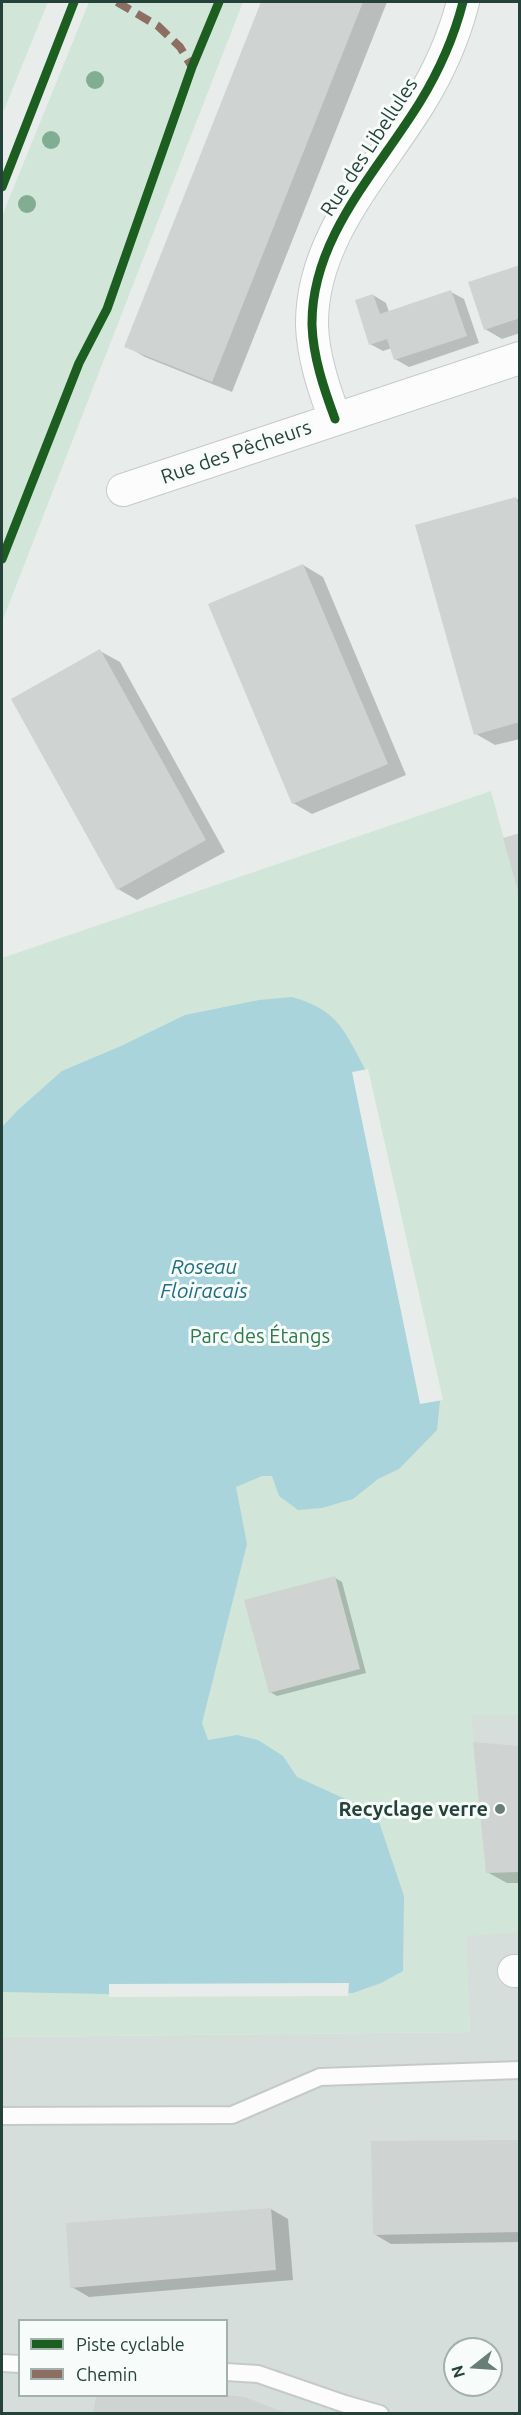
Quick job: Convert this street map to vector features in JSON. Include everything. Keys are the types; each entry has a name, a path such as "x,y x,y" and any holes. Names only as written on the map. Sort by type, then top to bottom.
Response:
{"street":[{"name":"Rue des Libellules","path":"334,418 319,366 312,326 316,282 336,229 420,102 441,64 463,2"},
{"name":"Rue des Pêcheurs","path":"123,490 519,358"}],"lane":[{"path":"2,2116 232,2115 320,2077 519,2070"},
{"path":"2,2363 18,2364"},
{"path":"228,2372 258,2374 380,2414"}],"shaded area":[{"path":"519,1689 519,2413 2,2413 2,2037 470,2032 453,1695"}],"green space":[{"path":"2,2 48,2 4,110 2,109"},
{"path":"89,2 243,2 2,622 2,216"},
{"name":"Parc des Étangs","path":"491,791 520,898 520,1715 471,1715 486,1872 519,1872 520,1932 466,1936 470,2032 2,2037 2,958"}],"water":[{"name":"Roseau Floiracais","path":"292,997 320,1008 330,1015 345,1033 365,1069 440,1400 437,1430 399,1469 378,1479 353,1499 322,1508 298,1510 279,1496 272,1476 262,1476 236,1487 247,1544 202,1723 208,1740 237,1735 258,1740 283,1756 297,1777 376,1813 404,1896 403,1971 381,1983 353,1993 2,1992 2,1127 62,1071 185,1015 259,1000"}],"pier":[{"path":"368,1069 443,1400 420,1404 352,1072"},
{"path":"349,1983 348,1996 109,1997 109,1984"}],"building":[{"path":"261,2 363,2 212,382 124,347"},
{"path":"520,265 520,318 484,330 468,282"},
{"path":"451,290 467,336 394,360 387,339 369,345 355,300 373,294 380,314"},
{"path":"516,497 520,510 520,722 474,735 415,525"},
{"path":"303,564 388,764 292,804 208,604"},
{"path":"100,649 206,840 117,890 11,699"},
{"path":"520,833 520,895 519,895 503,838"},
{"path":"335,1576 360,1669 269,1693 244,1600"},
{"name":"Recyclage verre","path":"473,1742 520,1746 520,1872 486,1873"},
{"path":"520,2140 520,2232 373,2235 371,2141"},
{"path":"271,2208 276,2270 70,2288 66,2223"},
{"path":"228,2395 245,2397 288,2414 93,2414 96,2397"}],"marked path":[{"path":"117,2 158,26 180,47 192,67"}],"cycle path":[{"path":"2,187 74,2"},
{"path":"2,559 79,363 107,309 192,67 219,2"},
{"path":"335,419 314,349 312,325 315,293 322,263 350,207 420,102 433,78 445,54 463,2"}],"place":[{"name":"Recyclage verre","path":"500,1809"}]}
